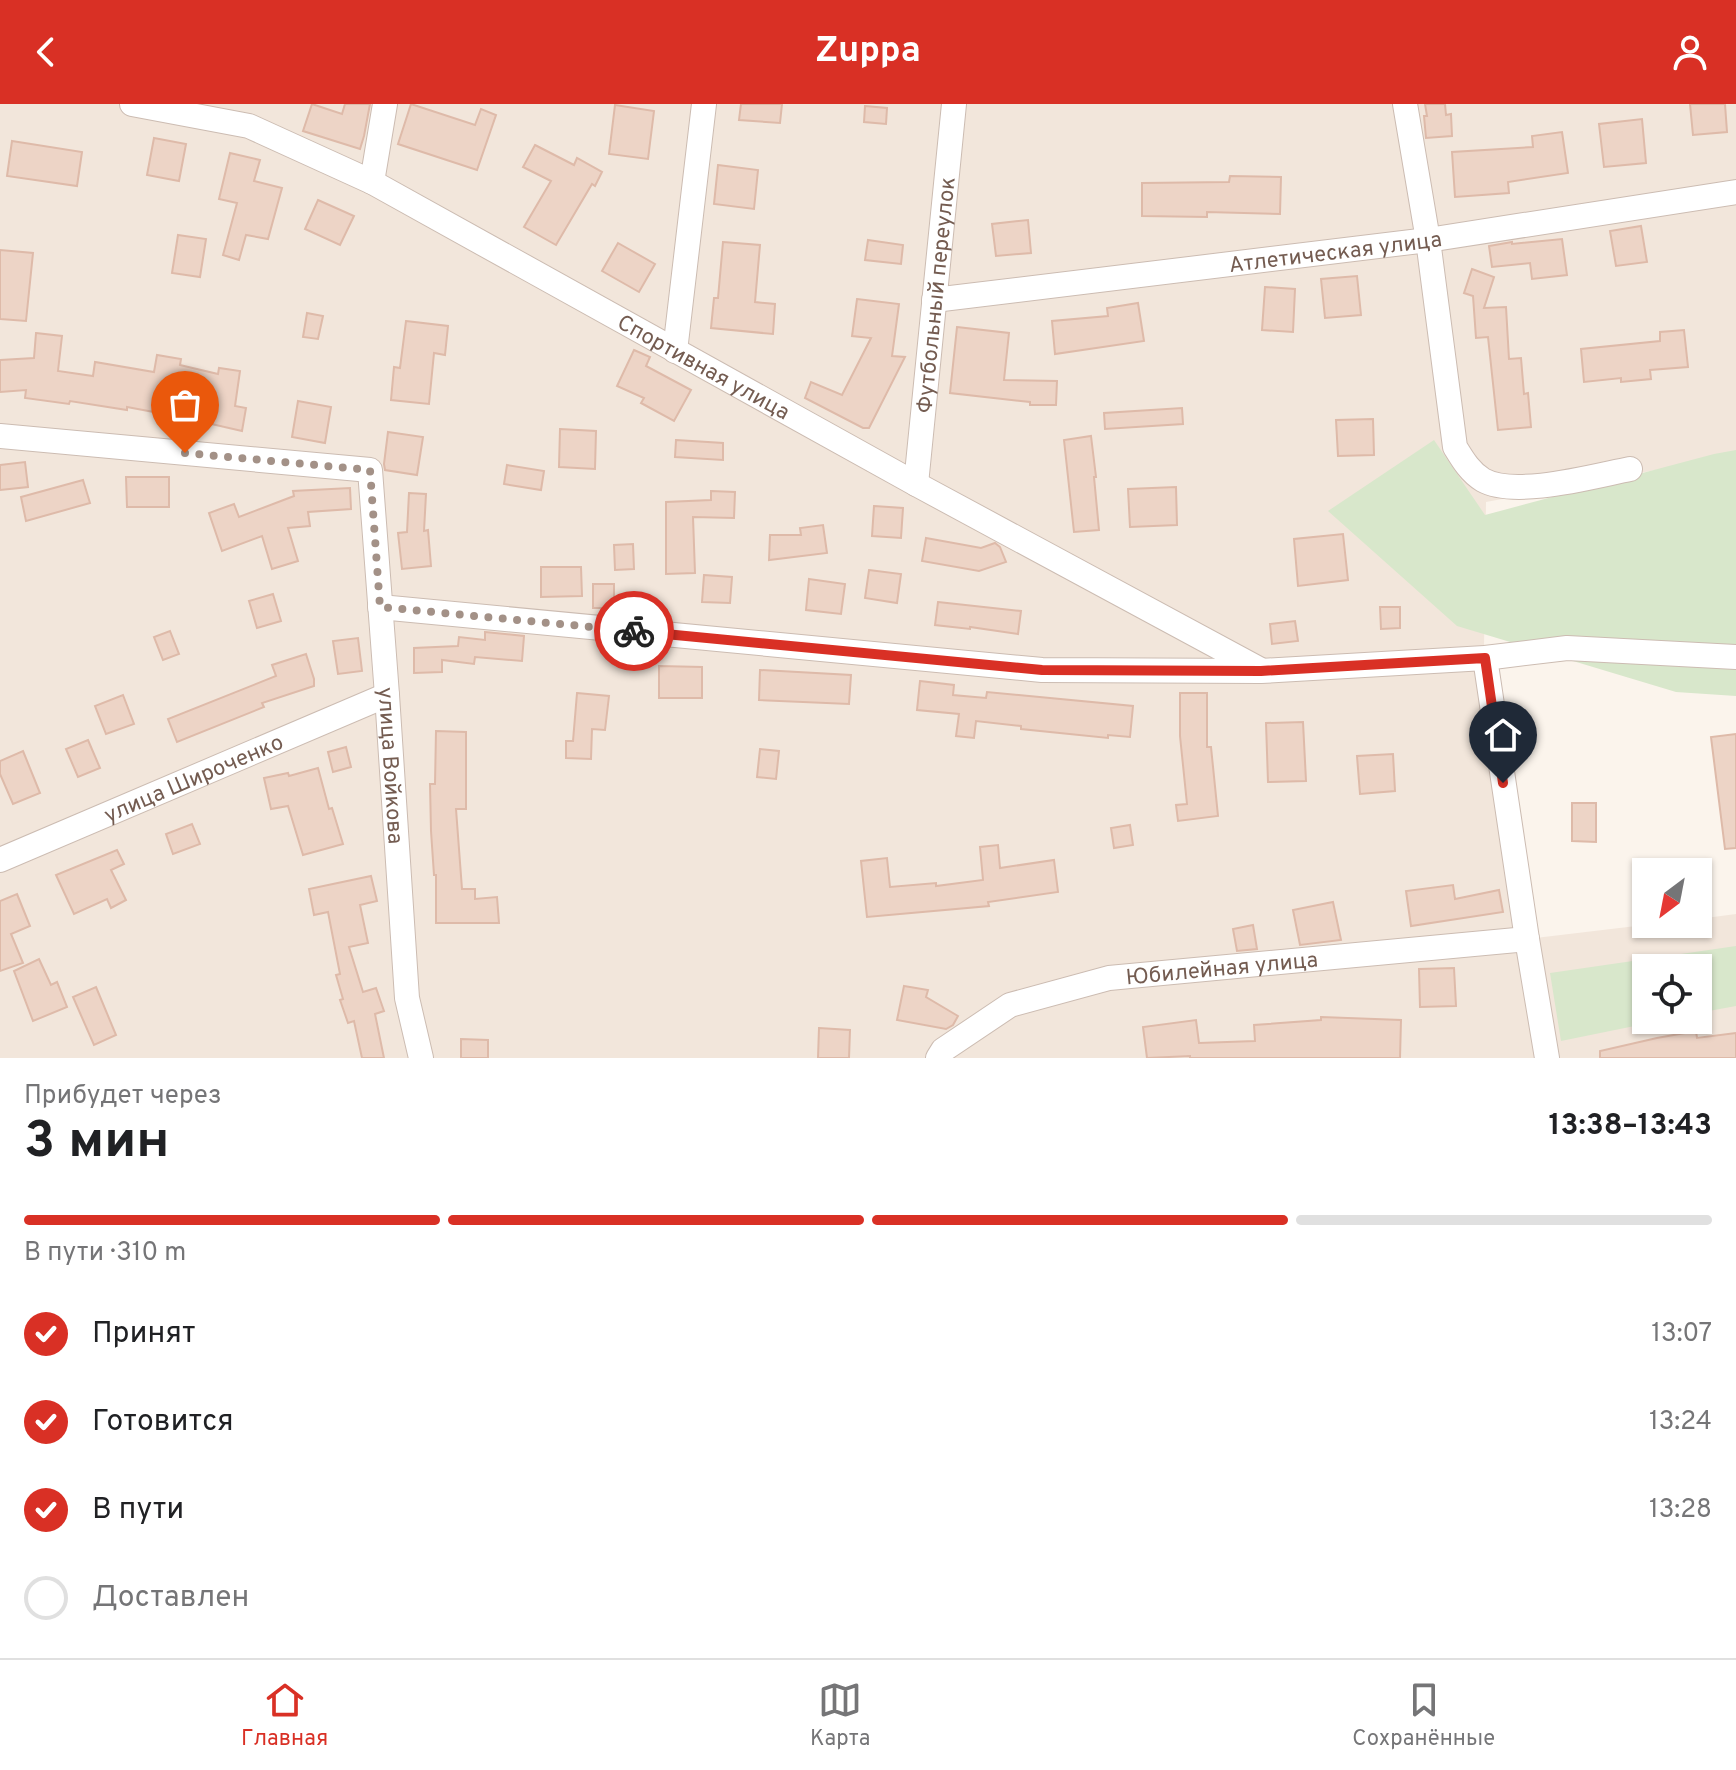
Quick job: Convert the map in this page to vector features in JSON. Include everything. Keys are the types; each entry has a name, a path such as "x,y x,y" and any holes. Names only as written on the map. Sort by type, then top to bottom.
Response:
{"street":[{"name":"Спортивная улица","path":"132,104 249,126 372,182 916,484 1261,671"},
{"path":"372,182 385,104"},
{"path":"675,351 704,104"},
{"name":"Футбольный переулок","path":"916,484 954,104"},
{"path":"1405,104 1428,240 1455,447 1468,468 1485,481 1508,488 1537,486 1630,469"},
{"name":"Атлетическая улица","path":"934,300 1428,240 1736,192"},
{"name":"улица Войкова","path":"0,436 370,470 407,998 421,1058"},
{"path":"380,607 1042,670 1261,671 1485,658 1567,648 1736,657"},
{"path":"1485,658 1547,1058"},
{"name":"улица Широченко","path":"0,860 387,695"},
{"name":"Юбилейная улица","path":"938,1058 943,1050 1010,1005 1109,978 1527,939"}],"shaded area":[{"path":"0,104 1736,104 1736,455 1486,502 1484,648 1527,939 1632,926 1632,938 1712,938 1712,917 1736,914 1736,1058 0,1058"}],"green space":[{"path":"1434,440 1485,515 1736,450 1736,696 1676,692 1457,626 1328,511"},
{"path":"1736,946 1736,1006 1712,1010 1712,954 1681,954"},
{"path":"1632,961 1632,1027 1561,1041 1550,973"}],"building":[{"path":"312,104 342,114 345,104 370,104 360,149 303,131"},
{"path":"411,104 475,125 481,109 496,115 477,170 398,144"},
{"path":"741,104 782,104 780,123 739,120"},
{"path":"1425,104 1445,104 1446,115 1451,114 1452,136 1426,138"},
{"path":"1690,104 1725,104 1727,132 1693,135"},
{"path":"615,105 654,111 648,159 609,154"},
{"path":"865,106 887,108 886,124 864,122"},
{"path":"1642,119 1646,163 1604,167 1599,124"},
{"path":"1562,132 1568,173 1508,182 1509,193 1455,197 1452,152 1533,147 1532,136"},
{"path":"154,138 186,144 179,181 147,175"},
{"path":"12,141 82,152 77,186 7,176"},
{"path":"535,145 574,165 577,158 602,172 556,245 524,227 551,181 523,167"},
{"path":"230,153 260,160 254,181 282,188 268,239 246,235 239,260 223,255 237,203 219,199"},
{"path":"718,165 758,170 754,209 714,204"},
{"path":"1230,176 1281,177 1280,214 1207,212 1207,217 1142,216 1142,183 1229,182"},
{"path":"318,200 354,216 340,245 305,229"},
{"path":"1028,220 1031,253 996,256 992,224"},
{"path":"1641,226 1647,262 1616,266 1610,231"},
{"path":"178,235 206,239 200,277 172,273"},
{"path":"1562,239 1567,275 1532,279 1530,263 1492,267 1489,246"},
{"path":"868,240 903,245 901,264 865,260"},
{"path":"723,242 760,245 755,302 775,304 773,334 711,328 714,298 718,298"},
{"path":"618,243 655,264 639,292 602,271"},
{"path":"0,250 33,253 26,321 0,319"},
{"path":"1472,269 1494,277 1484,308 1506,307 1509,359 1521,358 1531,427 1498,430 1488,337 1476,338 1473,296 1464,293"},
{"path":"1357,276 1361,315 1325,318 1321,279"},
{"path":"1265,287 1295,289 1293,332 1262,330"},
{"path":"857,299 899,304 892,356 905,357 869,428 863,428 805,398 811,382 842,395 871,338 852,336"},
{"path":"1138,303 1144,341 1055,354 1052,321 1108,316 1107,308"},
{"path":"307,313 323,316 318,339 303,337"},
{"path":"406,321 448,326 445,355 434,353 429,404 391,400 394,367 400,368"},
{"path":"957,327 1009,333 1004,380 1057,381 1056,405 1030,405 1030,402 950,393"},
{"path":"1684,330 1688,367 1650,370 1651,379 1584,382 1581,349 1660,341 1660,332"},
{"path":"36,333 62,336 58,371 93,376 95,362 154,372 157,355 181,359 180,365 218,374 219,368 240,371 235,406 246,408 242,431 127,407 127,410 25,398 26,390 0,392 0,360 34,358"},
{"path":"634,350 650,357 646,366 691,390 674,421 641,403 644,398 617,386"},
{"path":"298,401 331,407 325,443 292,437"},
{"path":"1182,408 1183,424 1105,429 1104,413"},
{"path":"1373,419 1374,455 1338,456 1336,420"},
{"path":"560,429 596,431 595,469 559,467"},
{"path":"388,432 423,437 417,475 385,470"},
{"path":"1091,436 1099,530 1074,532 1064,440"},
{"path":"676,440 723,443 723,460 675,457"},
{"path":"25,462 28,487 0,490 0,465"},
{"path":"507,465 544,471 541,490 504,484"},
{"path":"126,477 169,477 169,507 127,507"},
{"path":"83,480 90,503 26,521 21,497"},
{"path":"1176,487 1177,525 1130,527 1128,489"},
{"path":"350,488 351,509 308,512 310,526 288,528 298,561 272,569 262,536 222,551 209,513 234,504 239,517 294,496 293,491"},
{"path":"711,491 735,492 734,518 693,517 695,573 666,574 666,502 711,500"},
{"path":"409,493 426,494 424,531 428,530 431,566 402,569 398,533 407,532"},
{"path":"874,506 903,508 901,538 872,536"},
{"path":"823,525 827,553 769,560 770,535 801,535 800,528"},
{"path":"1343,534 1348,580 1298,586 1294,539"},
{"path":"926,538 981,548 995,543 1006,562 979,571 922,561"},
{"path":"633,544 634,569 615,570 614,545"},
{"path":"541,567 581,567 582,596 541,597"},
{"path":"869,570 901,574 897,603 865,598"},
{"path":"704,575 732,577 730,603 702,602"},
{"path":"809,579 845,584 841,614 806,610"},
{"path":"593,584 614,584 614,608 593,608"},
{"path":"273,594 281,621 257,628 249,601"},
{"path":"938,602 1021,611 1018,634 935,625"},
{"path":"1380,607 1400,607 1400,628 1381,629"},
{"path":"1295,621 1298,641 1272,644 1270,624"},
{"path":"170,631 179,654 163,660 154,637"},
{"path":"485,632 524,636 522,661 475,657 474,664 442,660 442,672 414,673 414,648 458,646 459,637 485,640"},
{"path":"358,638 362,671 338,674 333,641"},
{"path":"306,654 314,686 262,703 264,707 177,742 168,719 276,676 272,665"},
{"path":"659,666 702,667 702,698 659,698"},
{"path":"760,670 851,675 849,704 759,700"},
{"path":"920,681 954,685 953,695 986,698 987,692 1133,706 1130,737 1108,735 1108,738 1021,729 1021,726 976,721 974,738 956,736 959,714 917,710"},
{"path":"577,693 609,696 605,730 592,729 591,759 566,758 566,741 573,741"},
{"path":"1180,693 1207,693 1207,747 1211,747 1218,816 1178,821 1176,805 1187,804 1180,736"},
{"path":"123,695 134,724 106,734 95,706"},
{"path":"1303,722 1306,781 1268,782 1266,723"},
{"path":"436,731 466,732 466,809 456,809 462,889 475,889 475,899 497,897 499,923 436,923 430,784 435,784"},
{"path":"1736,734 1736,848 1725,849 1711,737"},
{"path":"88,740 100,768 78,777 66,749"},
{"path":"346,747 351,767 333,772 328,752"},
{"path":"760,749 779,751 776,779 757,777"},
{"path":"23,751 40,793 13,804 0,774 0,761"},
{"path":"1393,754 1395,791 1360,794 1357,756"},
{"path":"318,768 343,844 303,855 288,806 271,809 264,778 288,773 289,776"},
{"path":"1572,803 1596,803 1596,842 1572,841"},
{"path":"192,824 200,844 173,854 166,834"},
{"path":"1130,825 1133,845 1114,848 1111,828"},
{"path":"998,845 1000,868 1054,860 1058,892 988,902 989,906 867,917 861,861 887,858 890,887 936,883 936,886 983,880 980,847"},
{"path":"117,850 124,864 111,870 126,900 111,908 107,899 74,914 56,875"},
{"path":"371,876 377,901 360,905 368,943 349,947 363,992 376,988 384,1011 375,1014 384,1058 362,1058 354,1021 348,1023 340,1000 343,999 336,975 340,974 328,912 314,915 309,889"},
{"path":"1453,885 1455,899 1499,890 1503,912 1411,926 1406,891"},
{"path":"17,894 30,926 11,934 23,963 0,971 0,901"},
{"path":"1333,902 1341,940 1300,945 1293,910"},
{"path":"1253,925 1257,949 1237,951 1233,929"},
{"path":"39,959 51,985 57,982 67,1007 33,1021 14,971"},
{"path":"1454,968 1456,1006 1420,1007 1419,969"},
{"path":"904,986 928,990 926,997 958,1016 953,1025 946,1029 897,1020"},
{"path":"96,987 116,1035 94,1045 73,997"},
{"path":"1321,1017 1401,1020 1400,1058 1147,1058 1143,1027 1196,1020 1199,1043 1255,1041 1254,1025 1321,1020"},
{"path":"819,1028 850,1030 849,1058 818,1058"},
{"path":"1736,1033 1736,1058 1600,1058 1600,1051 1679,1034 1696,1034 1697,1038"},
{"path":"461,1039 488,1040 488,1058 461,1058"}],"way so far":[{"path":"185,453 370,470 380,607 634,631"}],"route":[{"path":"634,631 1042,670 1261,671 1485,658 1503,783"}]}
